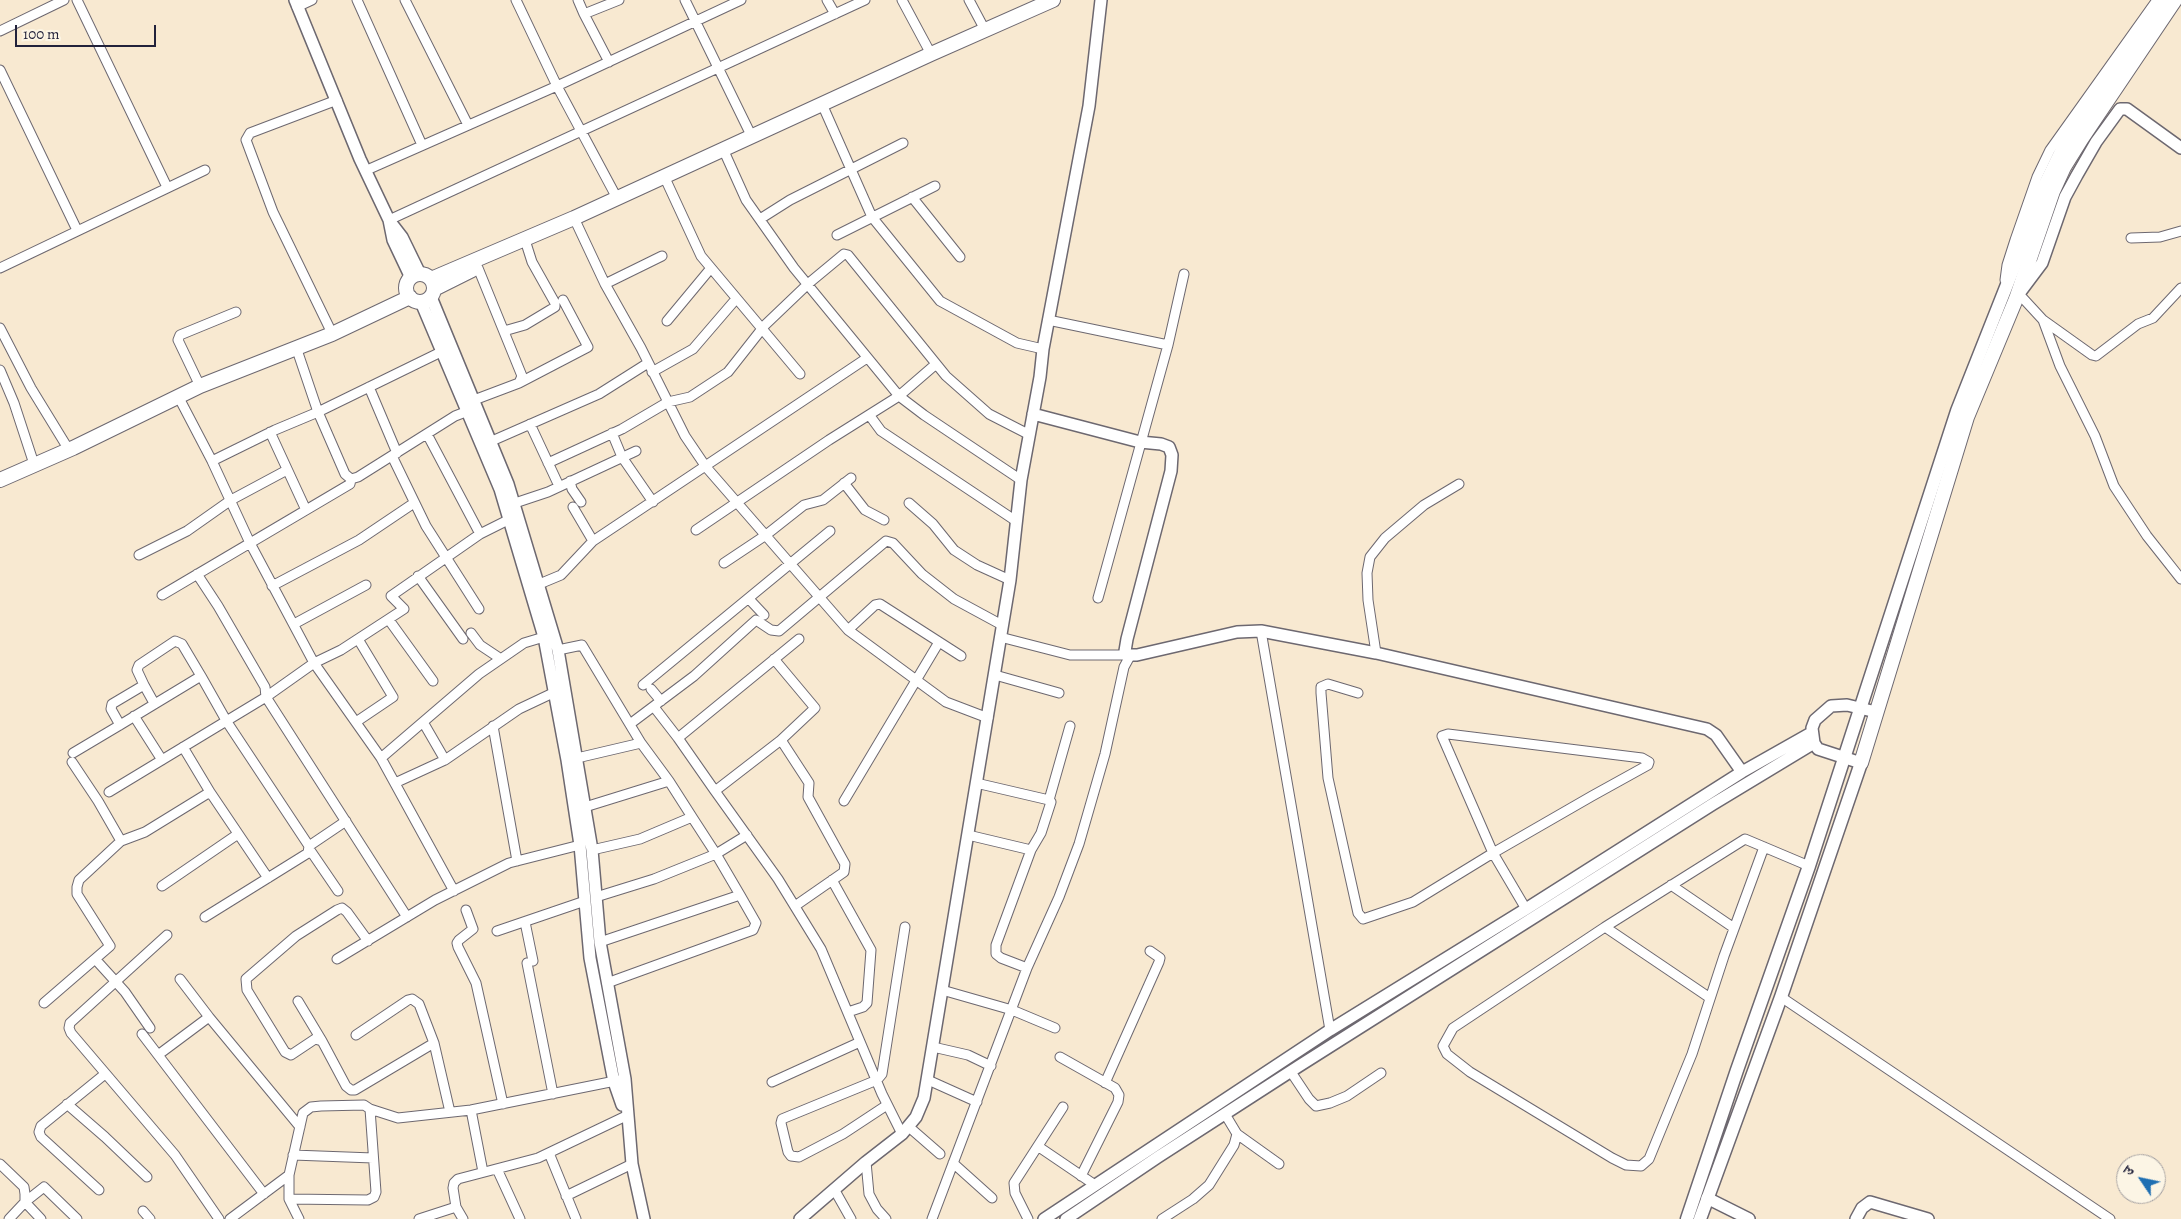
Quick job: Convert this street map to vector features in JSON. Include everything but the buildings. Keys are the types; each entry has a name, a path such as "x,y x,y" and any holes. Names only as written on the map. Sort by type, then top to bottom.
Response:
{"main road":[{"path":"0,480 69,450 200,386 332,334 504,246 525,240 751,135 1053,0"},
{"path":"1700,1219 1781,997 1861,763 1967,418 2013,294 2043,188 2066,141 2090,110 2164,0"},
{"path":"2020,270 2064,167 2175,0"},
{"path":"296,347 328,327 421,288 478,268 508,253 525,240"},
{"path":"1687,1219 1809,866 1957,411 2013,294"}],"street":[{"path":"0,31 64,0"},
{"path":"76,0 168,187"},
{"path":"312,0 296,4 360,159 367,170 389,220 393,240 421,288 447,349 468,411 487,443 515,503 537,585 558,650 592,850 600,942 619,1081"},
{"path":"357,0 422,145"},
{"path":"405,0 468,125"},
{"path":"516,0 557,86 617,198"},
{"path":"578,0 609,62"},
{"path":"584,14 619,0"},
{"path":"685,0 751,135"},
{"path":"367,170 557,86 741,0"},
{"path":"827,0 835,14"},
{"path":"389,220 865,0"},
{"path":"902,0 931,54"},
{"path":"969,0 984,30"},
{"path":"800,1219 866,1162 906,1131 920,1108 928,1080 1010,580 1028,434 1089,106 1101,0"},
{"path":"2157,0 2050,150 2037,177 2007,265 2013,294 2043,320 2096,356 2138,324 2153,318 2181,288"},
{"path":"0,70 76,230"},
{"path":"328,327 273,212 246,140 250,133 337,100"},
{"path":"822,104 872,217 940,301 1017,343 1043,349"},
{"path":"2013,294 2042,263 2065,197 2076,175 2096,142 2120,109 2127,109 2181,148"},
{"path":"760,220 790,200 903,143"},
{"path":"723,149 746,200 794,268 809,283 899,396 1021,480"},
{"path":"0,268 76,230 206,170"},
{"path":"664,176 701,256 761,330 800,374"},
{"path":"837,236 935,186"},
{"path":"912,197 960,257"},
{"path":"574,218 604,284 685,436 706,467 848,630 946,702 972,714 988,718"},
{"path":"2131,238 2160,238 2181,231"},
{"path":"504,331 525,325 555,307 555,303 532,262 525,240"},
{"path":"548,463 612,433 668,402 690,397 728,372 761,330 809,283 844,254 848,255 936,364 989,414 1028,434"},
{"path":"604,284 662,256"},
{"path":"478,268 522,376 519,383"},
{"path":"667,321 711,268"},
{"path":"1098,598 1168,345 1184,274"},
{"path":"487,443 599,394 693,349 736,299"},
{"path":"474,400 519,383 588,347 563,300"},
{"path":"200,386 178,340 180,335 236,312"},
{"path":"1048,320 1168,345"},
{"path":"2043,320 2060,366 2095,436 2114,486 2147,536 2181,579"},
{"path":"0,328 31,388 69,450"},
{"path":"296,347 318,412 345,474 351,480"},
{"path":"212,461 447,349"},
{"path":"447,349 474,400 544,636 580,845 590,958 619,1081 632,1164 644,1219"},
{"path":"537,585 561,575 593,541 867,358"},
{"path":"696,530 829,440 899,396 936,364"},
{"path":"0,370 14,403 34,464"},
{"path":"369,387 414,503 479,609"},
{"path":"178,396 231,500 250,544 314,663 381,758 454,890"},
{"path":"162,595 350,484 351,480 455,416 468,411"},
{"path":"932,1219 1027,968 1059,897 1079,844 1105,754 1128,655 1125,651 1127,639 1171,471 1172,455 1169,447 1161,444 1140,442 1033,414"},
{"path":"870,416 881,431 1016,521"},
{"path":"530,424 559,486"},
{"path":"270,432 306,510"},
{"path":"612,433 622,457 653,502"},
{"path":"427,434 480,534"},
{"path":"515,503 559,486 636,451"},
{"path":"139,555 187,531 231,500 288,470"},
{"path":"570,481 572,489 581,502"},
{"path":"724,563 766,535 804,505 823,500 848,481 865,510 884,520"},
{"path":"1376,652 1366,573 1370,557 1385,538 1424,505 1459,484"},
{"path":"272,586 359,540 414,503"},
{"path":"909,503 934,524 954,550 977,565 1010,580"},
{"path":"573,508 593,541"},
{"path":"109,792 227,722 314,663 389,620 404,609 391,596 480,534 510,519"},
{"path":"830,531 647,687 678,738 778,879 821,949 887,1105 906,1131 940,1154"},
{"path":"630,724 694,676 756,620 771,630 779,631 886,541 893,543 922,574 954,599 1001,631 1070,655 1128,655 1237,632 1261,631 1376,652 1707,729 1716,735 1742,772"},
{"path":"197,574 265,687 266,697 407,917"},
{"path":"418,576 463,639"},
{"path":"294,624 366,585"},
{"path":"749,599 764,616"},
{"path":"848,630 875,605 880,604 961,656"},
{"path":"389,620 433,681"},
{"path":"1261,631 1330,1030"},
{"path":"471,633 480,645 501,659"},
{"path":"381,758 479,674 524,643 544,636"},
{"path":"356,722 393,697 358,639"},
{"path":"678,738 799,639"},
{"path":"154,703 137,670 140,665 175,641 182,644 227,722 338,891"},
{"path":"844,800 939,642"},
{"path":"558,650 582,644 641,743 716,854 756,923 753,930 607,983"},
{"path":"716,791 782,740 815,708 774,659"},
{"path":"995,675 1059,693"},
{"path":"121,841 73,758 154,703 201,676"},
{"path":"1358,693 1328,684 1321,687 1328,778 1358,913 1361,918 1367,919 1413,902 1493,853 1648,765 1650,762 1642,758 1445,734 1442,736 1493,853 1526,909"},
{"path":"120,725 111,706 144,685"},
{"path":"395,783 445,760 519,709 554,692"},
{"path":"1861,763 1843,759 1818,749 1813,738 1816,720 1831,706 1847,705 1876,712"},
{"path":"134,716 162,760"},
{"path":"423,722 445,760"},
{"path":"494,726 517,861"},
{"path":"1027,968 1001,958 996,954 996,946 1031,850 1041,833 1050,807 1049,800 1070,726"},
{"path":"1044,1219 1330,1030 1742,772 1813,738"},
{"path":"1060,1208 1068,1218 1225,1114 1713,804 1813,738"},
{"path":"782,740 809,783 808,797 846,864 844,872 795,906"},
{"path":"577,758 641,743"},
{"path":"183,747 210,792 268,878"},
{"path":"585,807 669,782"},
{"path":"976,784 1049,800"},
{"path":"44,1003 110,946 81,901 77,887 79,880 121,841 145,832 210,792"},
{"path":"592,850 640,839 692,817"},
{"path":"205,917 308,853 309,848 346,821"},
{"path":"162,886 238,834"},
{"path":"968,834 1031,850"},
{"path":"596,897 654,879 716,854 747,835"},
{"path":"1764,847 1734,928 1692,1054 1649,1159 1640,1166 1626,1165 1612,1158 1470,1072 1447,1054 1443,1046 1453,1028 1606,927 1745,839 1764,847 1809,866"},
{"path":"337,959 454,890 517,861 580,845"},
{"path":"832,880 871,950 867,1003 863,1008 848,1012"},
{"path":"1671,885 1734,928"},
{"path":"600,942 740,895"},
{"path":"496,931 585,901"},
{"path":"322,1041 315,1040 288,1054 247,990 246,979 296,936 342,908 368,941"},
{"path":"466,910 472,929 457,943 476,983 503,1104"},
{"path":"525,922 530,962 554,1094"},
{"path":"887,1105 843,1134 799,1157 791,1156 788,1152 781,1123 782,1119 877,1080 882,1074 906,927"},
{"path":"1606,927 1710,998"},
{"path":"167,935 70,1023 69,1028 71,1033 174,1155 219,1219"},
{"path":"1105,1083 1159,962 1160,958 1150,951"},
{"path":"96,960 116,982 146,1031 158,1055 264,1194"},
{"path":"180,979 300,1127"},
{"path":"942,990 1012,1010 1055,1028"},
{"path":"1781,997 2110,1219"},
{"path":"356,1035 408,1000 412,999 419,1004 434,1043 450,1112"},
{"path":"298,1002 346,1086 351,1090 355,1090 434,1043"},
{"path":"158,1055 209,1017"},
{"path":"772,1082 860,1042"},
{"path":"933,1047 968,1055 991,1066"},
{"path":"1060,1057 1115,1088 1118,1092 1119,1098 1081,1176"},
{"path":"1291,1072 1316,1106 1347,1096 1381,1072"},
{"path":"99,1190 41,1136 41,1126 105,1074"},
{"path":"928,1080 976,1102"},
{"path":"299,1219 289,1199 289,1175 302,1113 311,1107 364,1105 370,1109 398,1118 471,1110 619,1081"},
{"path":"67,1104 105,1136 147,1177"},
{"path":"1028,1219 1015,1193 1014,1183 1039,1147 1063,1107"},
{"path":"289,1199 368,1200 374,1197 376,1192 370,1109"},
{"path":"471,1110 483,1172"},
{"path":"1225,1114 1237,1134 1279,1164"},
{"path":"463,1219 456,1207 454,1183 458,1179 538,1158 626,1116"},
{"path":"1162,1219 1209,1185 1234,1145 1237,1134"},
{"path":"1039,1147 1096,1185"},
{"path":"548,1153 576,1219"},
{"path":"294,1154 374,1158"},
{"path":"866,1162 870,1194 877,1210 886,1219"},
{"path":"953,1163 992,1198"},
{"path":"0,1164 24,1187 25,1202 41,1219"},
{"path":"566,1196 632,1164"},
{"path":"497,1169 520,1219"},
{"path":"230,1219 289,1175"},
{"path":"9,1219 25,1202 44,1187 77,1219"},
{"path":"834,1190 851,1219"},
{"path":"1707,1198 1749,1219"},
{"path":"1856,1219 1862,1208 1870,1202 1928,1219"},
{"path":"419,1219 456,1207"},
{"path":"143,1211 150,1219"}]}
